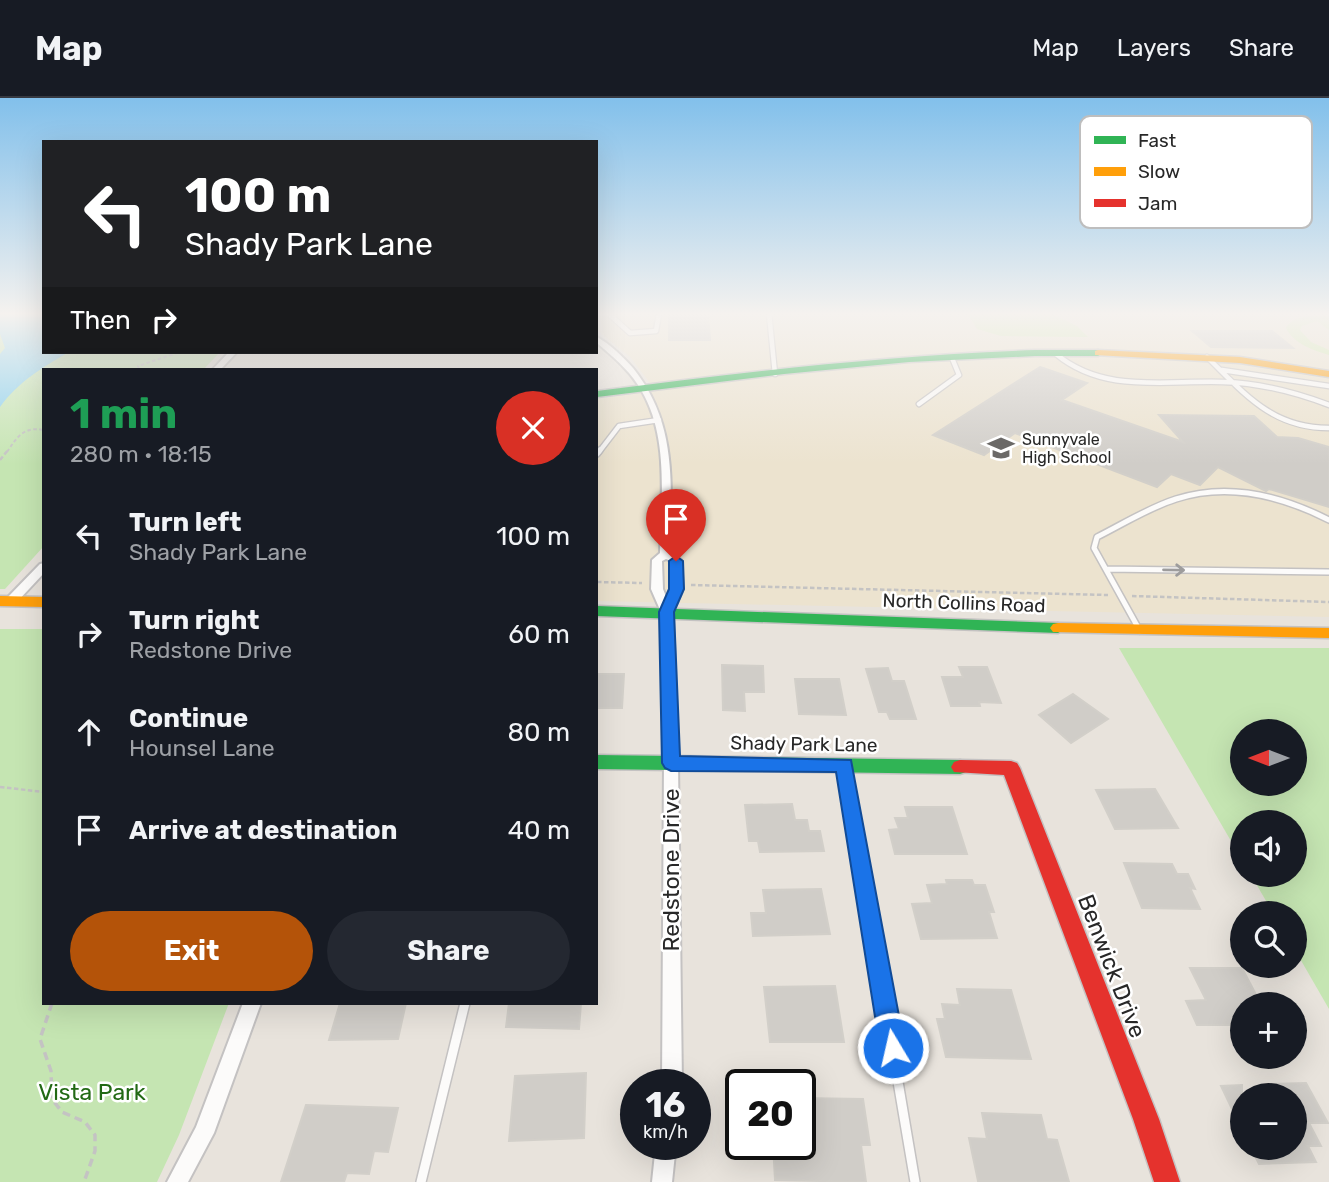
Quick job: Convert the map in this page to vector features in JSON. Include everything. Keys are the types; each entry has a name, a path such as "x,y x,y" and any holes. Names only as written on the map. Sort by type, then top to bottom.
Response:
{"street":[{"path":"626,364 645,388 659,420 666,453 665,554"},
{"path":"598,394 890,364"},
{"path":"1269,364 1329,374"},
{"path":"665,554 657,559 657,584 667,612"},
{"path":"665,554 676,561 677,584 667,612"},
{"path":"6,601 42,568"},
{"path":"6,601 42,602"},
{"name":"North Collins Road","path":"598,611 1140,631 1329,633"},
{"name":"Redstone Drive","path":"667,612 671,763 671,1069"},
{"name":"Shady Park Lane","path":"598,762 1011,768"},
{"name":"Benwick Drive","path":"1011,768 1146,1119 1167,1182"},
{"path":"177,1182 204,1133 251,1005"},
{"path":"662,1182 665,1160"}],"lane":[{"path":"774,364 775,374"},
{"path":"919,404 959,375 954,364"},
{"path":"1065,364 1124,382 1245,384 1329,405"},
{"path":"1214,364 1274,419 1299,427 1329,428"},
{"path":"1220,370 1329,386"},
{"path":"598,453 619,426 659,420"},
{"path":"1140,631 1094,548 1097,537 1176,499 1224,492 1283,499 1329,520"},
{"path":"1106,569 1329,572"},
{"path":"844,765 915,1182"},
{"path":"421,1182 465,1005"}],"path":[{"path":"0,460 20,432 36,428 42,430"},
{"path":"598,582 657,584"},
{"path":"677,584 1329,602"},
{"path":"0,787 42,792"},
{"path":"51,1005 41,1027 40,1042 53,1076 50,1094 56,1107 84,1122 95,1135 96,1154 83,1182"}],"shaded area":[{"name":"Sunnyvale High School","path":"635,364 1329,364 1329,617 598,601 598,399 656,391"}],"green space":[{"path":"0,364 209,364 205,368 42,368 42,548 5,589 0,589"},
{"name":"Vista Park","path":"0,629 42,629 42,1005 228,1005 179,1135 157,1182 0,1182"},
{"path":"1119,648 1329,648 1329,1009 1307,971 1307,901 1266,901 1258,887 1307,887 1307,810 1230,810 1230,839"}],"water":[{"path":"0,364 49,364 23,383 0,407"}],"building":[{"path":"1040,367 1087,383 1062,400 1183,442 1159,415 1254,416 1277,437 1298,438 1329,447 1329,507 1269,489 1266,491 1218,467 1200,485 1171,474 1157,487 1015,433 984,455 933,435"},
{"path":"722,665 763,666 764,692 744,692 745,711 723,710"},
{"path":"959,667 987,667 1001,703 979,702 980,706 951,706 942,677 963,677"},
{"path":"888,668 892,681 904,681 916,719 890,719 887,712 879,712 866,669"},
{"path":"598,674 624,674 622,708 598,708"},
{"path":"795,679 839,679 846,715 799,714"},
{"path":"1073,694 1108,719 1071,743 1039,715"},
{"path":"1155,789 1178,828 1115,829 1096,790"},
{"path":"792,804 795,820 807,820 809,831 820,831 824,851 760,852 758,841 749,841 745,805"},
{"path":"905,807 952,807 967,854 895,854 889,830 899,829 895,818 908,818"},
{"path":"1124,863 1172,864 1177,874 1188,874 1195,889 1190,888 1200,909 1142,908"},
{"path":"946,880 972,880 974,885 985,885 994,912 989,912 997,938 921,939 912,904 932,903 927,885 947,884"},
{"path":"821,889 830,934 753,936 751,913 766,913 763,890"},
{"path":"1190,968 1230,968 1230,978 1247,978 1255,992 1230,992 1230,1025 1197,1025 1186,1001 1206,1000"},
{"path":"835,986 844,1042 770,1042 764,987"},
{"path":"957,989 1011,990 1031,1059 946,1057 937,1019 945,1019 942,1004 960,1005"},
{"path":"339,1005 406,1005 398,1039 329,1040"},
{"path":"509,1005 581,1005 579,1029 506,1027"},
{"path":"586,1073 584,1138 509,1141 515,1076"},
{"path":"1307,1085 1328,1123 1309,1123 1321,1146 1308,1146 1316,1162 1259,1164 1257,1160 1307,1160"},
{"path":"1221,1086 1230,1086 1230,1105"},
{"path":"816,1098 863,1099 870,1145 861,1145 866,1182 775,1180 774,1160 816,1160"},
{"path":"306,1105 398,1108 388,1152 374,1151 369,1174 347,1173 344,1182 281,1182"},
{"path":"982,1113 1041,1115 1047,1139 1057,1140 1069,1182 978,1181 969,1138 987,1139"}],"traffic: fast":[{"path":"598,394 852,364"},
{"path":"598,611 1058,628"},
{"path":"598,762 960,767"}],"traffic: slow":[{"path":"1263,364 1329,374"},
{"path":"0,601 42,602"},
{"path":"1058,628 1329,633"}],"traffic: jam":[{"path":"960,767 1011,768 1146,1119 1167,1182"}],"place":[{"name":"Sunnyvale High School","path":"1001,448"}],"route":[{"path":"676,561 677,589 667,612 671,763 844,765 893,1048"}]}
